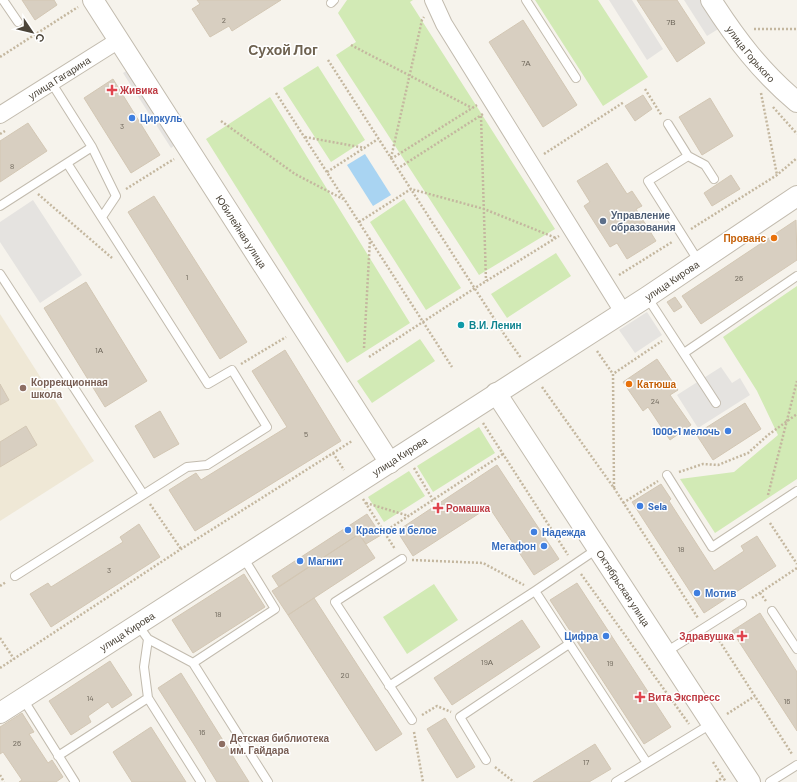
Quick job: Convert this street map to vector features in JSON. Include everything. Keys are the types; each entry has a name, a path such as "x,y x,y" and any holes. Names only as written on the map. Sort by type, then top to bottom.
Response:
{"street":[{"name":"улица Горького","path":"711,0 732,33 761,69 797,102"},
{"path":"436,1 444,24 622,312"},
{"name":"Юбилейная улица","path":"85,3 119,40 390,463"},
{"name":"улица Гагарина","path":"0,115 119,40"},
{"name":"улица Кирова","path":"0,714 22,699 143,632 243,557 647,297 797,196"},
{"name":"Октябрьская улица","path":"496,394 750,782"}],"lane":[{"path":"3,0 18,22"},
{"path":"526,0 576,78"},
{"path":"52,82 92,147 116,196 102,217"},
{"path":"668,124 688,156 705,165 714,179"},
{"path":"0,206 92,147"},
{"path":"688,156 648,181 699,263"},
{"path":"15,576 187,467 208,464 267,427 232,370 208,384 67,163"},
{"path":"0,274 143,494"},
{"path":"684,353 797,276"},
{"path":"647,297 716,403"},
{"path":"667,475 712,547 797,491"},
{"path":"389,686 598,548"},
{"path":"193,662 275,609 243,557"},
{"path":"402,559 335,602 412,720"},
{"path":"535,591 647,763"},
{"path":"666,652 742,604"},
{"path":"772,612 797,649"},
{"path":"143,632 193,662 268,782"},
{"path":"143,632 144,667 148,698 201,782"},
{"path":"486,760 460,717 569,644"},
{"path":"58,756 148,698"},
{"path":"22,699 75,782"},
{"path":"616,782 712,723"},
{"path":"770,782 797,765"}],"path":[{"path":"391,159 422,20 436,1"},
{"path":"0,57 85,3"},
{"path":"747,29 797,29"},
{"path":"351,45 472,108"},
{"path":"328,60 504,334 614,488 755,696 793,755"},
{"path":"645,89 668,124"},
{"path":"276,93 452,367"},
{"path":"766,99 760,93 777,176"},
{"path":"391,159 472,108 492,102"},
{"path":"397,169 481,116 492,102"},
{"path":"530,163 624,102"},
{"path":"771,105 797,134"},
{"path":"481,116 486,281"},
{"path":"221,121 295,174 345,200"},
{"path":"304,137 365,148"},
{"path":"327,172 378,139"},
{"path":"598,273 617,276 777,176 797,158"},
{"path":"116,196 174,159"},
{"path":"30,187 118,263"},
{"path":"359,222 411,189 484,209 556,238"},
{"path":"370,357 475,288 571,229"},
{"path":"364,348 370,238"},
{"path":"613,374 671,334"},
{"path":"232,370 286,337"},
{"path":"596,350 613,374 614,488"},
{"path":"797,381 764,513 797,564"},
{"path":"623,503 667,475 703,464 718,465 748,453 768,435 797,414"},
{"path":"481,420 574,564 695,734"},
{"path":"0,668 181,549 352,441"},
{"path":"333,453 402,559 483,563 535,591"},
{"path":"384,532 503,454"},
{"path":"411,463 433,500"},
{"path":"143,494 181,549"},
{"path":"366,503 410,516"},
{"path":"742,604 797,568"},
{"path":"0,638 14,659"},
{"path":"712,723 755,696"},
{"path":"423,782 412,720 437,706 460,717"},
{"path":"711,759 726,782"},
{"path":"486,760 514,782"},
{"path":"0,775 4,782"},
{"path":"716,782 723,777"}],"shaded area":[{"path":"609,0 632,0 663,49 647,60"},
{"path":"684,0 706,0 723,26 707,36"},
{"path":"133,67 181,141 171,148 123,73"},
{"path":"33,200 82,275 40,303 0,242 0,222"},
{"path":"647,312 662,335 635,353 619,330"},
{"name":"Коррекционная школа","path":"0,314 94,461 0,521"},
{"path":"721,367 732,383 740,378 750,395 698,428 677,395"}],"green space":[{"path":"347,0 413,0 410,2 555,229 479,275 336,55 356,42 338,13"},
{"path":"535,0 598,0 648,77 603,106"},
{"path":"318,66 365,140 331,162 283,88"},
{"path":"270,97 410,323 347,363 206,139"},
{"path":"404,199 461,288 426,310 370,222"},
{"path":"556,253 571,276 507,318 491,294"},
{"path":"797,286 797,479 715,533 680,479 734,472 778,435 757,391 723,337"},
{"path":"420,339 435,361 372,403 357,381"},
{"path":"479,427 495,453 433,492 417,466"},
{"path":"409,471 425,496 384,522 368,497"},
{"path":"434,584 458,620 407,654 383,617"}],"water":[{"path":"365,154 391,195 373,206 347,165"}],"building":[{"path":"22,0 54,0 57,5 35,20"},
{"path":"197,0 281,0 232,31 229,26 210,37 192,9 200,4"},
{"path":"637,0 677,0 705,43 677,62"},
{"path":"523,20 577,105 543,127 489,42"},
{"path":"113,79 160,155 131,173 84,98"},
{"path":"643,95 652,109 635,121 625,106"},
{"path":"710,98 733,136 702,155 679,117"},
{"path":"28,123 47,151 0,182 0,141"},
{"path":"607,163 627,194 632,191 642,206 636,209 656,241 627,259 617,243 610,247 584,206 590,202 577,181"},
{"path":"731,175 740,189 712,206 704,193"},
{"path":"154,196 247,342 220,359 128,212"},
{"path":"796,220 797,260 701,324 682,296"},
{"path":"86,282 147,381 105,407 44,308"},
{"path":"675,297 682,307 674,312 667,302"},
{"path":"285,350 341,441 195,531 169,490 196,473 201,480 287,427 252,371"},
{"path":"657,359 678,390 670,395 691,425 670,440 648,407 643,411 623,382"},
{"path":"0,384 9,400 0,405"},
{"path":"745,403 761,429 713,460 696,434"},
{"path":"160,411 179,444 154,458 135,426"},
{"path":"26,426 37,445 0,467 0,442"},
{"path":"497,465 559,559 534,575 489,507 413,556 397,531"},
{"path":"661,484 671,499 669,501 714,571 744,551 741,546 757,536 776,566 704,613 632,502"},
{"path":"367,514 381,535 366,544 359,534 279,587 272,576"},
{"path":"139,524 160,557 51,627 30,594 48,583 51,587 123,542 120,537"},
{"path":"359,534 375,558 288,615 272,591"},
{"path":"244,574 265,607 193,653 172,620"},
{"path":"577,583 671,727 644,744 550,600"},
{"path":"314,598 402,734 376,751 288,615"},
{"path":"760,613 797,672 797,731 732,631"},
{"path":"522,620 540,647 452,705 434,678"},
{"path":"110,661 132,695 112,708 108,702 88,716 91,722 71,735 49,701"},
{"path":"181,673 249,782 217,782 158,688"},
{"path":"22,713 34,732 29,734 48,763 52,760 63,777 56,782 19,782 22,780 3,752 0,754 0,727"},
{"path":"445,718 475,767 457,778 427,729"},
{"path":"151,727 186,782 132,782 113,752"},
{"path":"595,744 611,769 589,782 533,782"}],"place":[{"name":"Живика","path":"112,90"},
{"name":"Циркуль","path":"132,118"},
{"name":"Управление образования","path":"603,221"},
{"name":"Прованс","path":"774,238"},
{"name":"В.И. Ленин","path":"461,325"},
{"name":"Катюша","path":"629,384"},
{"name":"Коррекционная школа","path":"23,388"},
{"name":"1000+1 мелочь","path":"728,431"},
{"name":"Sela","path":"640,506"},
{"name":"Ромашка","path":"438,508"},
{"name":"Красное и белое","path":"348,530"},
{"name":"Надежда","path":"534,532"},
{"name":"Мегафон","path":"544,546"},
{"name":"Магнит","path":"300,561"},
{"name":"Мотив","path":"697,593"},
{"name":"Цифра","path":"606,636"},
{"name":"Здравушка","path":"742,636"},
{"name":"Вита Экспресс","path":"640,697"},
{"name":"Детская библиотека им. Гайдара","path":"222,744"}],"district":[{"name":"Сухой Лог","path":"283,50"}]}
